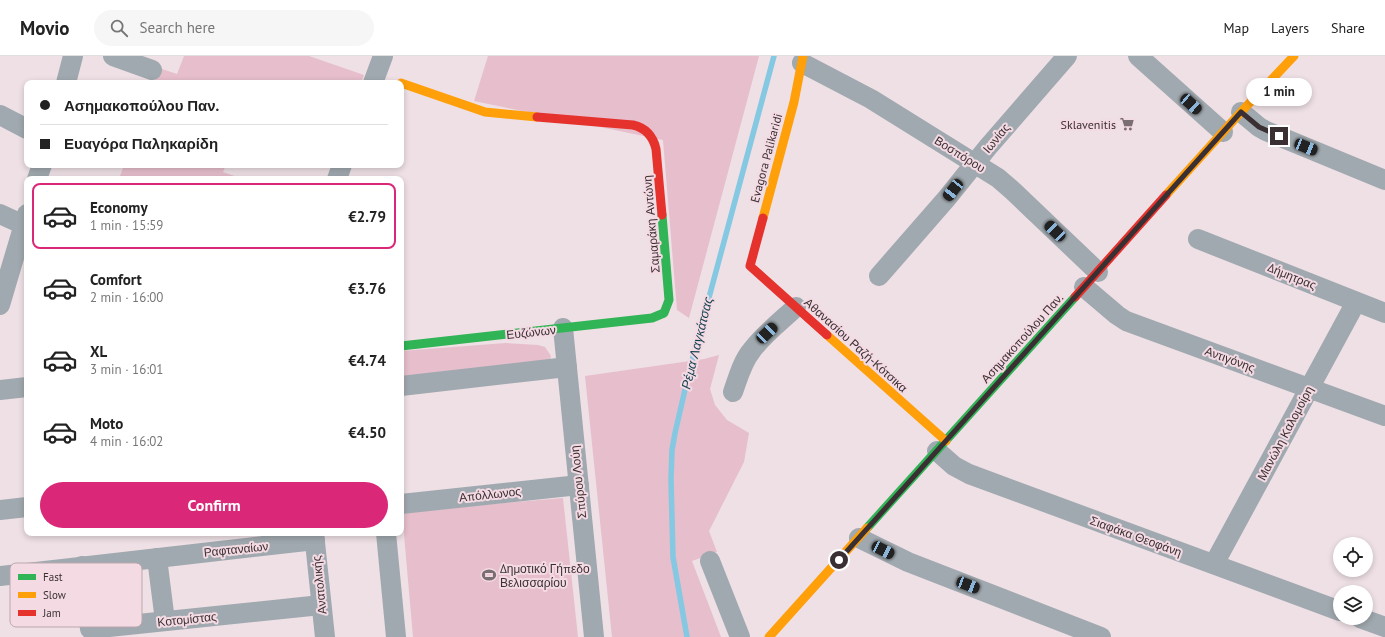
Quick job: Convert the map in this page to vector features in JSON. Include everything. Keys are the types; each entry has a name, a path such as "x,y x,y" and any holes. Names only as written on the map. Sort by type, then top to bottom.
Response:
{"street":[{"path":"67,80 73,56"},
{"path":"113,56 152,70"},
{"path":"374,79 383,56"},
{"name":"Ιωνίας","path":"879,276 1067,56"},
{"path":"1138,56 1222,132"},
{"name":"Ασημακοπούλου Παν.","path":"769,637 1222,132 1294,56"},
{"name":"Βοσπόρου","path":"803,59 998,178 1098,272"},
{"name":"Evagora Palikaridi","path":"750,266 794,102 803,59"},
{"name":"Σαμαράκη Αντώνη","path":"404,84 485,112 633,125 641,126 647,130 652,136 656,149 669,293 666,311 661,316"},
{"path":"1241,112 1266,131 1385,180"},
{"path":"0,115 24,127"},
{"path":"0,214 24,220"},
{"path":"0,305 24,223"},
{"name":"Δήμητρας","path":"1198,239 1385,313"},
{"name":"Αθανασίου Ραζή-Κότσικα","path":"750,266 796,307 941,446"},
{"name":"Αντιγόνης","path":"1084,287 1117,315 1126,320 1385,416"},
{"name":"Μανώλη Καλομοίρη","path":"1214,564 1356,302"},
{"path":"733,392 738,376 751,351 769,331 796,307"},
{"name":"Ευζώνων","path":"404,346 661,316"},
{"name":"Σπύρου Λούη","path":"563,328 594,637"},
{"path":"404,386 567,368"},
{"path":"0,390 24,387"},
{"name":"Σιαφάκα Θεοφάνη","path":"941,446 954,466 969,474 1333,608"},
{"name":"Απόλλωνος","path":"404,504 579,485"},
{"path":"0,510 24,507"},
{"path":"386,536 396,637"},
{"name":"Ραφταναίων","path":"110,563 314,537"},
{"name":"Ανατολικής","path":"314,537 325,637"},
{"path":"859,538 908,562 1101,637"},
{"path":"157,558 165,621"},
{"path":"710,561 740,637"},
{"name":"Ραφταναίων","path":"0,576 10,575"},
{"name":"Κοτομίστας","path":"142,623 321,605"},
{"path":"1373,623 1385,627"},
{"name":"Κοτομίστας","path":"90,627 90,629 109,627"}],"shaded area":[{"path":"184,56 309,56 364,75 362,80 154,80 159,68 177,74"},
{"path":"488,56 759,56 689,318 677,310 663,140 474,101"},
{"path":"123,168 225,168 223,172 234,176 120,176"},
{"path":"506,343 538,345 545,347 551,356 550,360 404,379 404,351"},
{"path":"719,355 710,389 715,405 727,420 749,433 744,462 709,531 717,552 692,561 721,637 612,637 585,376 704,359"},
{"name":"Δημοτικό Γήπεδο Βελισσαρίου","path":"563,498 578,637 413,637 404,535 404,512"}],"waterway":[{"name":"Ρέμα Λαγκάτσας","path":"687,637 673,557 671,479 672,450 690,368 774,56"}],"traffic: fast":[{"path":"404,346 652,318 664,313 669,300 662,215"},
{"path":"867,528 1075,297"}],"traffic: slow":[{"path":"763,218 794,102 803,56"},
{"path":"1166,195 1294,56"},
{"path":"404,84 485,112 537,117"},
{"path":"827,335 946,441"},
{"path":"769,637 867,528"}],"traffic: jam":[{"path":"537,117 633,125 645,130 651,136 656,149 662,215"},
{"path":"1075,297 1166,195"},
{"path":"763,218 750,266 827,335"}],"place":[{"name":"Sklavenitis","path":"1127,124"},
{"name":"Δημοτικό Γήπεδο Βελισσαρίου","path":"489,575"}],"route":[{"path":"839,560 1241,112 1259,127 1279,136"}]}
